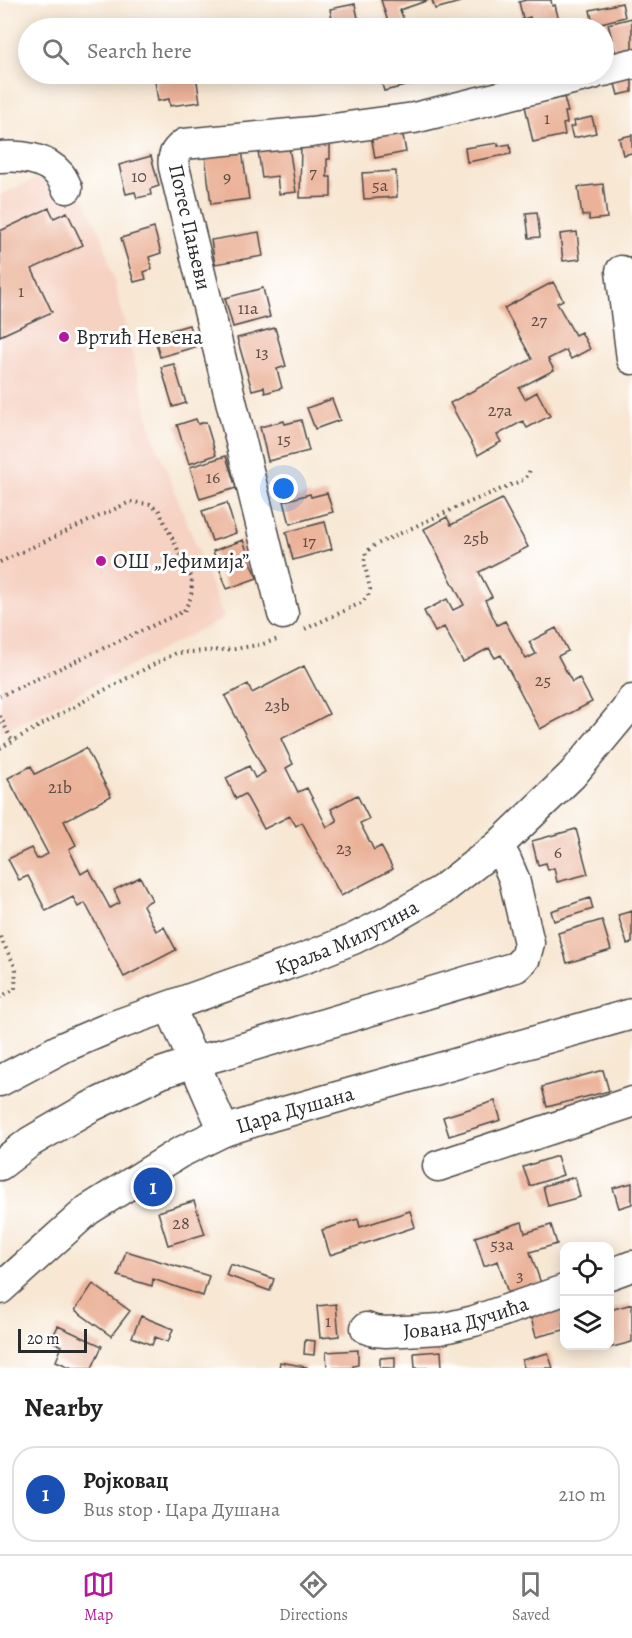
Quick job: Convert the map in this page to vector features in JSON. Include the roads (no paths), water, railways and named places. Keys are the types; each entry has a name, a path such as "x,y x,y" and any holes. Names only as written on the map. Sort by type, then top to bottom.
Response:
{"street":[{"path":"614,68 632,64"},
{"name":"Потес Пањеви","path":"283,614 174,167 172,158 176,150 184,144 311,132 414,118 552,84"},
{"path":"0,157 12,156 38,161 51,167 60,175 67,188"},
{"path":"621,271 632,359"},
{"name":"Краља Милутина","path":"0,1081 64,1047 111,1027 353,939 442,890 498,846 572,775 626,711 632,700"},
{"path":"0,1165 30,1142 90,1107 161,1073 516,967 525,958 529,943 524,912 514,879 498,846"},
{"path":"170,1007 224,1131"},
{"name":"Цара Душана","path":"0,1289 88,1210 179,1154 224,1131 632,1014"},
{"path":"438,1166 632,1102"},
{"path":"614,1272 632,1266"},
{"name":"Јована Дучића","path":"366,1328 386,1332 440,1329 474,1321 560,1291"}],"place":[{"name":"Вртић Невена","path":"64,337"},
{"name":"ОШ „Јефимија”","path":"101,561"},
{"name":"Ројковац","path":"153,1187"}]}
